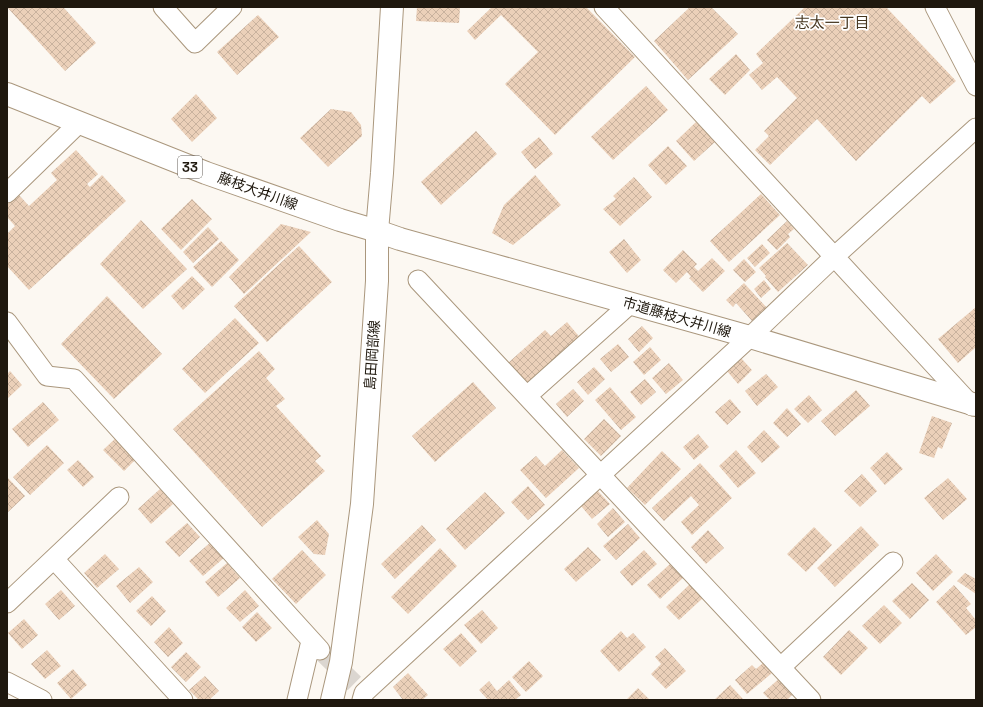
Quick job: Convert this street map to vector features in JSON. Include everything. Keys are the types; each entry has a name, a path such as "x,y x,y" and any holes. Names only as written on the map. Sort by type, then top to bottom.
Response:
{"main road":[{"name":"島田岡部線","path":"332,700 341,662 362,504 377,281 377,231 392,7"},
{"name":"藤枝大井川線","path":"7,94 206,173 340,220 377,231"},
{"name":"市道藤枝大井川線","path":"377,231 400,239 750,337 974,406"}],"street":[{"path":"163,7 195,43 232,7"},
{"path":"604,7 974,406"},
{"path":"935,7 976,86"},
{"path":"7,193 79,123"},
{"path":"365,698 835,256 976,128"},
{"path":"418,280 812,700"},
{"path":"527,396 630,304"},
{"path":"7,322 48,376 74,379 315,645 297,700"},
{"path":"7,603 119,497"},
{"path":"54,559 183,700"},
{"path":"781,667 893,562"},
{"path":"7,682 42,700"}],"building":[{"path":"7,7 63,7 96,43 65,71"},
{"path":"417,7 460,7 459,23 416,21"},
{"path":"492,7 586,7 635,57 555,135 505,84 538,52 501,15 475,40 467,31"},
{"path":"690,7 711,7 738,34 688,80 654,41"},
{"path":"805,7 886,7 956,81 930,104 922,96 856,161 817,119 770,165 755,150 769,136 764,131 797,98 777,77 762,90 749,75 763,63 756,54"},
{"path":"258,15 279,37 237,75 217,52"},
{"path":"736,54 750,70 725,95 709,79"},
{"path":"646,86 668,110 613,160 591,137"},
{"path":"196,94 217,118 192,142 171,119"},
{"path":"331,109 351,112 361,125 362,136 328,167 300,138"},
{"path":"696,122 715,142 694,161 676,141"},
{"path":"476,131 497,154 441,205 421,182"},
{"path":"539,137 553,154 535,169 521,152"},
{"path":"668,146 687,166 666,185 648,165"},
{"path":"76,150 98,174 87,184 90,187 102,175 126,201 29,290 7,266 7,234 15,226 7,217 7,205 18,194 29,206 57,180 51,173"},
{"path":"535,175 561,205 513,245 492,233 504,205"},
{"path":"634,177 652,197 620,226 603,209 616,199 613,196"},
{"path":"761,194 780,215 729,262 710,241"},
{"path":"192,199 212,219 181,250 161,229"},
{"path":"141,220 187,269 143,309 100,264"},
{"path":"787,221 794,229 788,234 790,237 777,250 767,240"},
{"path":"281,224 311,232 244,294 229,277"},
{"path":"208,227 219,239 193,263 183,252"},
{"path":"624,239 641,260 627,273 609,252"},
{"path":"221,241 239,260 212,287 193,267"},
{"path":"787,243 808,265 778,292 759,268"},
{"path":"762,244 770,253 755,267 747,258"},
{"path":"299,246 332,282 267,342 234,306"},
{"path":"683,250 697,264 694,267 698,271 712,258 725,271 703,292 689,278 691,277 687,272 676,283 663,270"},
{"path":"744,259 756,272 745,282 733,270"},
{"path":"192,276 205,289 183,310 171,296"},
{"path":"764,280 771,289 761,298 754,289"},
{"path":"744,283 767,308 752,321 736,303 733,307 726,300"},
{"path":"107,296 162,354 114,399 61,344"},
{"path":"976,307 976,347 958,363 938,339"},
{"path":"235,318 259,343 205,393 182,369"},
{"path":"567,322 582,340 528,388 507,364 545,330 551,336"},
{"path":"642,326 653,338 639,352 628,339"},
{"path":"618,344 629,357 611,372 600,359"},
{"path":"650,347 661,360 644,375 633,362"},
{"path":"259,351 275,369 266,378 285,399 276,406 321,456 315,461 325,471 262,527 173,429"},
{"path":"741,358 752,370 738,384 727,371"},
{"path":"669,363 683,380 666,394 652,378"},
{"path":"594,367 605,379 588,395 577,382"},
{"path":"10,371 22,385 7,399 7,374"},
{"path":"766,374 778,387 757,406 745,391"},
{"path":"645,379 656,392 641,405 630,392"},
{"path":"473,382 496,408 435,462 412,436"},
{"path":"610,387 636,417 621,430 595,400"},
{"path":"573,389 584,401 567,417 556,404"},
{"path":"856,390 870,406 835,436 821,421"},
{"path":"809,395 822,410 808,423 794,409"},
{"path":"730,399 741,412 727,425 715,412"},
{"path":"43,402 59,420 28,447 12,429"},
{"path":"787,408 801,424 787,437 773,423"},
{"path":"932,416 952,423 942,449 938,447 934,458 919,453"},
{"path":"604,419 621,436 601,456 584,439"},
{"path":"764,430 780,447 762,463 747,447"},
{"path":"698,434 709,447 694,460 683,447"},
{"path":"118,436 138,457 124,471 103,450"},
{"path":"47,445 64,463 30,495 13,477"},
{"path":"562,450 579,468 546,498 520,470 536,456 545,466"},
{"path":"736,450 756,473 738,488 719,466"},
{"path":"662,451 681,469 645,505 627,488"},
{"path":"887,452 903,469 885,485 870,468"},
{"path":"78,460 94,477 83,487 67,470"},
{"path":"700,463 732,498 692,535 681,522 699,505 691,496 664,521 652,508"},
{"path":"862,474 877,491 860,507 844,491"},
{"path":"8,478 25,496 7,513 7,479"},
{"path":"948,478 967,499 943,520 924,498"},
{"path":"528,486 545,505 528,520 511,502"},
{"path":"160,489 173,504 151,524 138,509"},
{"path":"597,490 610,504 592,519 581,506"},
{"path":"485,492 505,513 465,550 446,529"},
{"path":"613,508 625,522 608,537 597,524"},
{"path":"317,520 329,534 325,555 314,554 298,537"},
{"path":"187,523 200,537 179,557 165,542"},
{"path":"628,524 640,538 616,560 603,546"},
{"path":"422,525 436,540 395,579 381,564"},
{"path":"861,526 879,545 835,587 817,568"},
{"path":"814,527 832,545 806,572 787,554"},
{"path":"708,530 724,548 706,564 691,547"},
{"path":"211,542 225,557 203,576 189,561"},
{"path":"588,547 601,560 576,582 564,569"},
{"path":"440,548 457,566 408,614 391,597"},
{"path":"302,550 326,575 296,604 272,579"},
{"path":"644,550 657,564 632,586 620,572"},
{"path":"105,554 119,569 97,588 84,573"},
{"path":"936,554 953,572 933,591 916,573"},
{"path":"227,563 240,578 218,597 205,582"},
{"path":"671,563 684,577 660,599 647,585"},
{"path":"139,567 153,582 130,603 116,586"},
{"path":"965,573 976,579 976,594 957,581"},
{"path":"912,583 929,600 910,619 892,601"},
{"path":"690,584 703,598 679,620 666,607"},
{"path":"954,585 971,604 966,608 976,620 976,627 966,635 936,602"},
{"path":"61,590 75,606 59,620 45,604"},
{"path":"245,590 259,606 240,622 226,608"},
{"path":"152,596 166,611 151,626 136,611"},
{"path":"884,605 902,623 880,644 862,626"},
{"path":"482,610 498,628 481,644 464,625"},
{"path":"257,612 272,628 256,642 242,627"},
{"path":"24,619 38,635 22,649 8,633"},
{"path":"169,627 183,643 168,657 154,642"},
{"path":"849,630 868,648 841,675 823,657"},
{"path":"621,631 627,638 633,633 646,647 619,672 600,651"},
{"path":"461,633 477,651 460,667 443,649"},
{"path":"665,648 686,671 666,689 651,674 661,664 655,657"},
{"path":"47,650 61,666 45,679 31,664"},
{"path":"186,652 201,667 186,682 171,667"},
{"path":"529,661 543,676 526,692 512,677"},
{"path":"763,663 772,673 747,694 735,680 752,665 756,669"},
{"path":"73,669 87,685 71,699 57,683"},
{"path":"408,673 428,695 422,700 403,700 393,687"},
{"path":"205,676 219,691 209,700 199,700 189,690"},
{"path":"782,676 796,691 787,700 770,700 763,693"},
{"path":"509,680 521,695 515,700 488,700 479,690 489,681 497,691"},
{"path":"730,685 744,700 714,700"},
{"path":"638,688 650,700 626,700"}],"tunnel":[{"path":"320,650 364,693"}],"district":[{"name":"志太一丁目","path":"832,22"}]}
